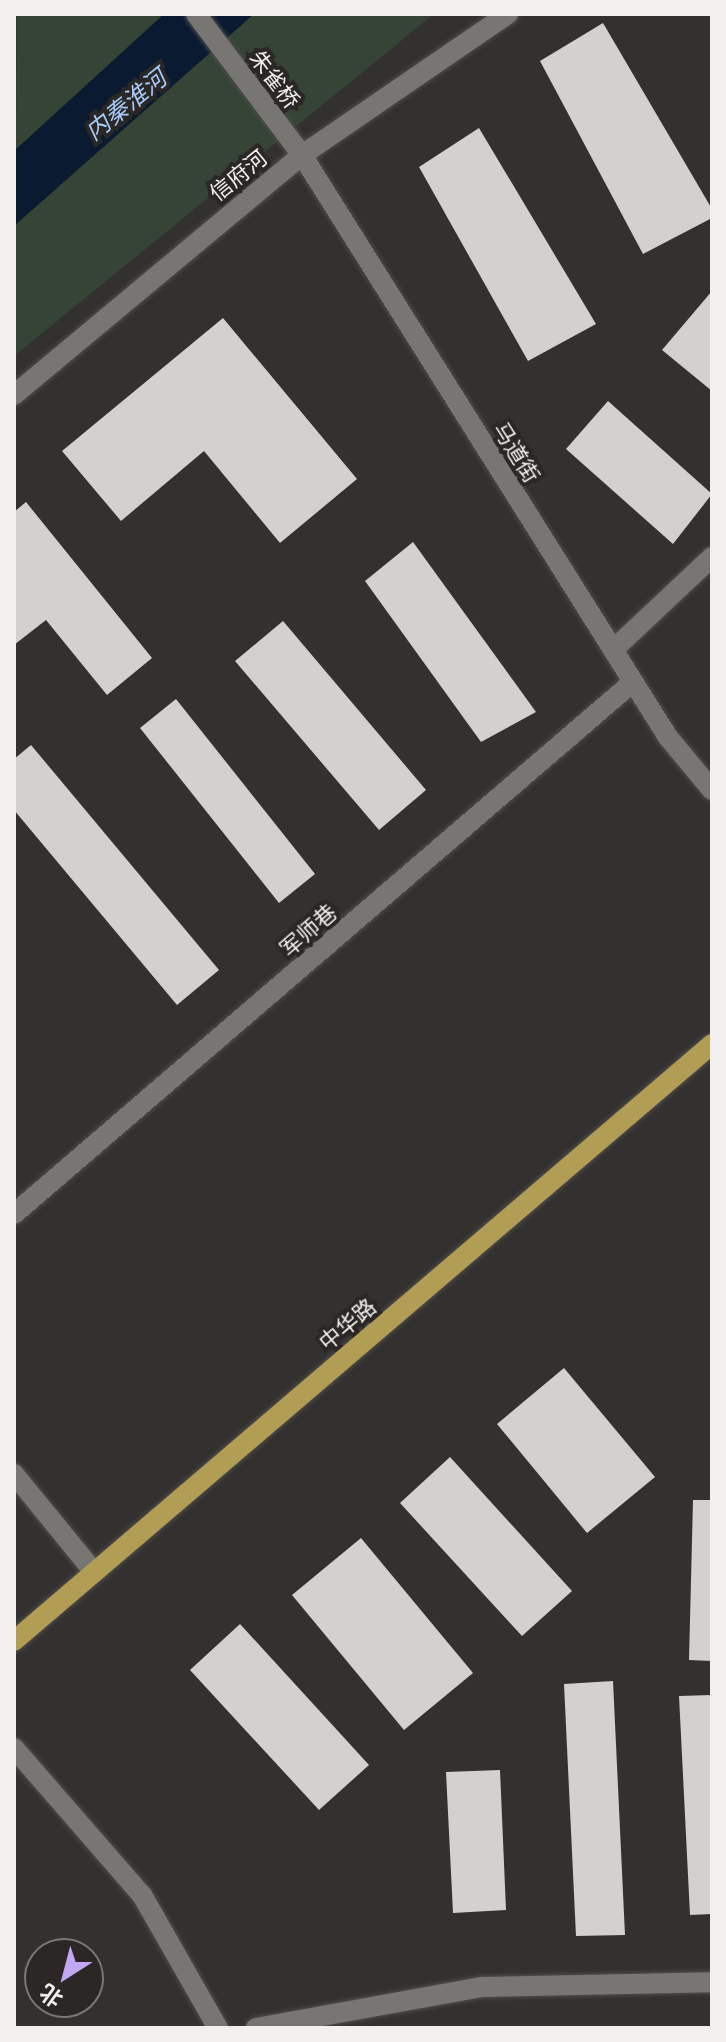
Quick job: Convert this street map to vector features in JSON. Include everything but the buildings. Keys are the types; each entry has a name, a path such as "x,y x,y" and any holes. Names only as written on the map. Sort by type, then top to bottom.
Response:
{"main road":[{"name":"中华路","path":"14,1641 712,1044"}],"street":[{"name":"朱雀桥","path":"196,14 287,135"},
{"name":"信府河","path":"14,395 302,155 508,14"},
{"name":"马道街","path":"287,135 633,682 712,790"},
{"path":"613,650 712,557"},
{"name":"军师巷","path":"14,1214 633,682"},
{"path":"14,1474 94,1572"},
{"path":"14,1748 142,1895 218,2028"},
{"path":"256,2028 482,1987 712,1982"}],"green space":[{"path":"17,14 434,14 14,356"}],"water":[{"name":"内秦淮河","path":"164,14 254,14 14,226 14,151"}]}
